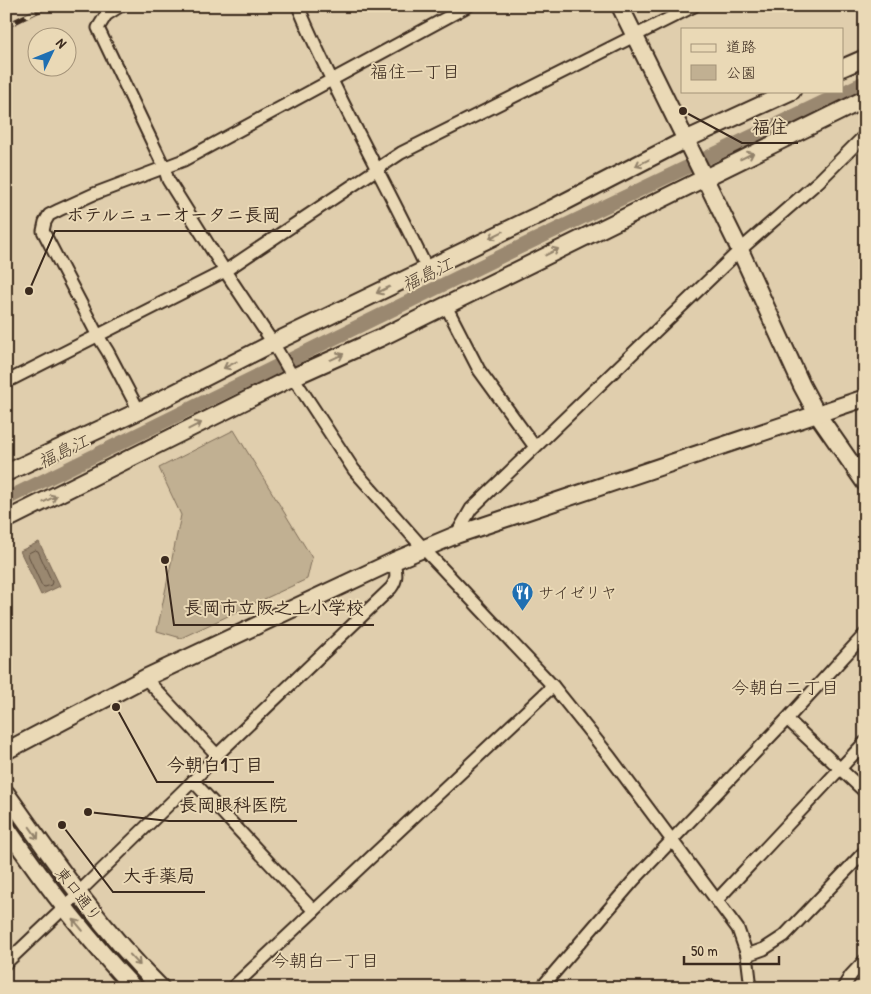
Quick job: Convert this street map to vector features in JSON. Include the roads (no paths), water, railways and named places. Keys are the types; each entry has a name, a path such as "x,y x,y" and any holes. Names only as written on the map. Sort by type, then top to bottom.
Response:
{"street":[{"path":"120,6 106,15 98,28 164,167 168,180 225,272 354,470 423,548 553,686 610,757 717,900 738,929 746,955 752,988"},
{"path":"298,6 332,80 427,269"},
{"path":"139,411 43,231 49,215 94,194 184,160 468,6"},
{"path":"620,6 740,250 802,386 817,414 865,482"},
{"path":"6,382 225,272 401,153 694,6"},
{"path":"844,67 865,58"},
{"path":"6,473 275,347 427,269 687,144 790,92"},
{"path":"6,520 291,374 380,338 702,174 865,99"},
{"path":"456,535 471,509 740,250 820,181 865,135"},
{"path":"445,304 478,370 535,448"},
{"path":"6,751 145,678 423,548 456,535 865,398"},
{"path":"9,960 193,781 217,755 391,588 396,582 394,561"},
{"path":"541,988 634,880 865,634"},
{"path":"145,678 217,755"},
{"path":"232,988 553,686"},
{"path":"787,719 865,792"},
{"path":"717,900 865,742"},
{"path":"193,781 314,911"},
{"name":"東口通り","path":"6,793 78,893 123,948 161,988"},
{"name":"東口通り","path":"6,827 64,908 110,963 134,988"},
{"path":"746,955 764,949 784,936 865,850"},
{"path":"843,988 851,975 865,960"},
{"path":"706,988 710,986 718,988"}],"water":[{"path":"39,542 60,586 41,595 20,551"}],"waterway":[{"name":"福島江","path":"6,499 518,248 865,82"}],"railway":[{"path":"6,26 47,6"}],"place":[{"name":"福住","path":"683,111"},
{"name":"ホテルニューオータニ長岡","path":"29,291"},
{"name":"長岡市立阪之上小学校","path":"165,560"},
{"name":"サイゼリヤ","path":"522,611"},
{"name":"今朝白1丁目","path":"116,707"},
{"name":"長岡眼科医院","path":"88,812"},
{"name":"大手薬局","path":"62,825"}],"district":[{"name":"福住一丁目","path":"415,71"},
{"name":"今朝白二丁目","path":"785,687"},
{"name":"今朝白一丁目","path":"325,960"}]}
